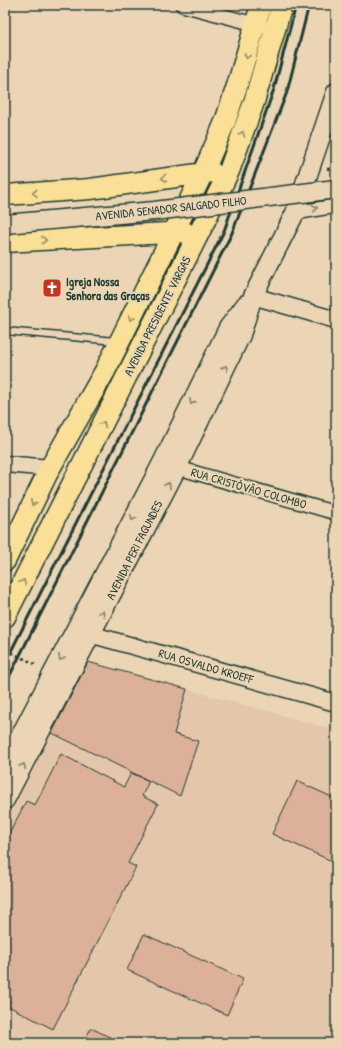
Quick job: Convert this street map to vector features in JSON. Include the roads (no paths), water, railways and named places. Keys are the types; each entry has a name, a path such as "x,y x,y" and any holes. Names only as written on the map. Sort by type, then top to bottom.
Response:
{"main road":[{"name":"AVENIDA PRESIDENTE VARGAS","path":"5,562 50,468 120,341 202,173 225,122 256,26 261,5"},
{"name":"AVENIDA PRESIDENTE VARGAS","path":"5,617 200,231 228,171 254,102 282,5"},
{"name":"AVENIDA PERI FAGUNDES","path":"5,800 84,632 169,465 241,335 253,296 295,212 336,92"},
{"path":"5,195 90,189 202,173 228,171"},
{"name":"AVENIDA SENADOR SALGADO FILHO","path":"5,212 115,204 332,174"},
{"name":"AVENIDA SENADOR SALGADO FILHO","path":"5,224 154,211 336,189"},
{"path":"5,242 200,231"},
{"path":"59,510 59,492 50,468 85,459"},
{"name":"AVENIDA PERI FAGUNDES","path":"5,765 84,632"}],"street":[{"path":"182,5 256,26 276,29"},
{"path":"295,212 336,206"},
{"path":"253,296 336,320"},
{"path":"5,464 50,468"},
{"name":"RUA CRISTÓVÃO COLOMBO","path":"169,465 336,513"},
{"name":"RUA OSVALDO KROEFF","path":"84,632 336,703"}],"lane":[{"path":"5,331 120,341"}],"railway":[{"path":"5,663 224,231 274,89 296,5"},
{"path":"5,685 232,233 287,92 309,5"}],"place":[{"name":"Igreja Nossa Senhora das Graças","path":"52,288"}]}
